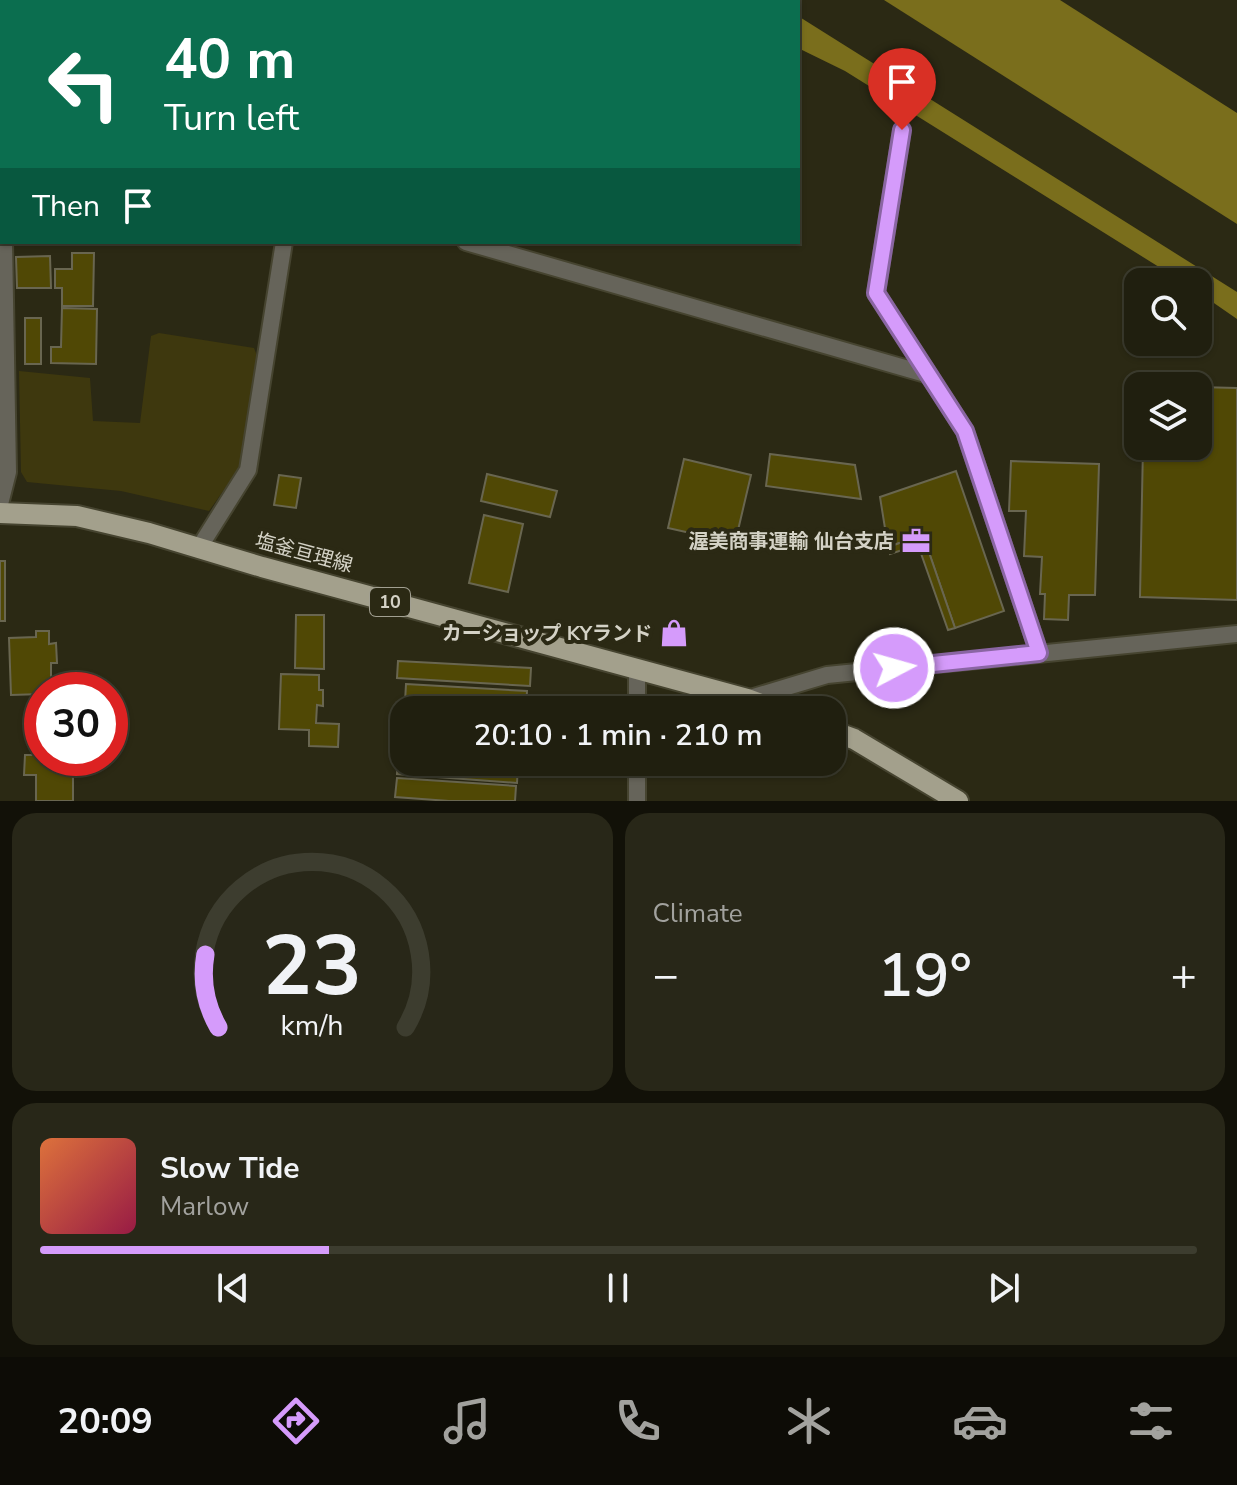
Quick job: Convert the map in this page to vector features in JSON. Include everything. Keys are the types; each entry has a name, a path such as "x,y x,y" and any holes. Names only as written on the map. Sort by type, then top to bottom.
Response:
{"main road":[{"name":"塩釜亘理線","path":"0,513 77,516 736,696"},
{"path":"846,736 958,801"}],"street":[{"path":"902,130 876,293 965,431 1039,653"},
{"path":"0,504 8,472 4,244"},
{"path":"199,548 248,470 284,244"},
{"path":"473,244 929,375"},
{"path":"757,696 827,675 1237,634"},
{"path":"637,669 637,696"},
{"path":"637,776 637,801"}],"shaded area":[{"path":"884,0 1060,0 1237,113 1237,224"},
{"path":"800,17 1199,268 1161,268 845,71 800,49"},
{"path":"1212,276 1237,292 1237,319 1212,302"},
{"path":"159,333 254,348 259,361 246,452 238,470 209,511 121,491 27,482 21,472 19,371 90,378 93,421 140,423 151,336"}],"building":[{"path":"72,253 94,253 93,306 62,306 62,288 55,288 55,269 72,269"},
{"path":"50,256 51,288 17,288 16,257"},
{"path":"62,308 97,309 96,364 51,363 51,347 61,347"},
{"path":"25,318 41,318 41,364 25,364"},
{"path":"1212,387 1237,388 1237,600 1140,597 1143,460 1212,460"},
{"path":"770,454 855,465 861,499 766,486"},
{"path":"684,459 751,475 735,543 668,528"},
{"path":"1011,461 1099,464 1095,595 1069,595 1068,620 1044,619 1045,594 1040,594 1042,557 1024,556 1026,511 1009,511"},
{"path":"956,471 1004,611 955,628 923,535 888,547 880,497"},
{"path":"487,474 557,491 550,517 481,501"},
{"path":"279,475 301,478 296,508 274,505"},
{"path":"484,515 523,524 508,592 469,583"},
{"path":"923,535 955,628 948,630 918,545 890,554 888,547"},
{"path":"0,561 5,561 5,621 0,621"},
{"path":"296,615 324,615 324,669 295,668"},
{"path":"36,631 49,631 49,644 56,643 57,663 51,663 51,672 24,672 24,695 11,695 9,638 36,637"},
{"path":"398,661 531,668 530,686 397,678"},
{"path":"281,674 319,675 323,706 317,705 316,723 339,724 338,747 309,746 309,730 279,729"},
{"path":"406,684 527,691 527,696 405,696"},
{"path":"36,776 73,776 73,801 36,801"},
{"path":"424,776 517,776 517,783"},
{"path":"397,778 516,786 515,801 395,797"}],"place":[{"name":"渥美商事運輸 仙台支店","path":"916,541"},
{"name":"カーショップ KYランド","path":"674,633"}],"route":[{"path":"894,668 1039,653 965,431 876,293 902,130"}]}
